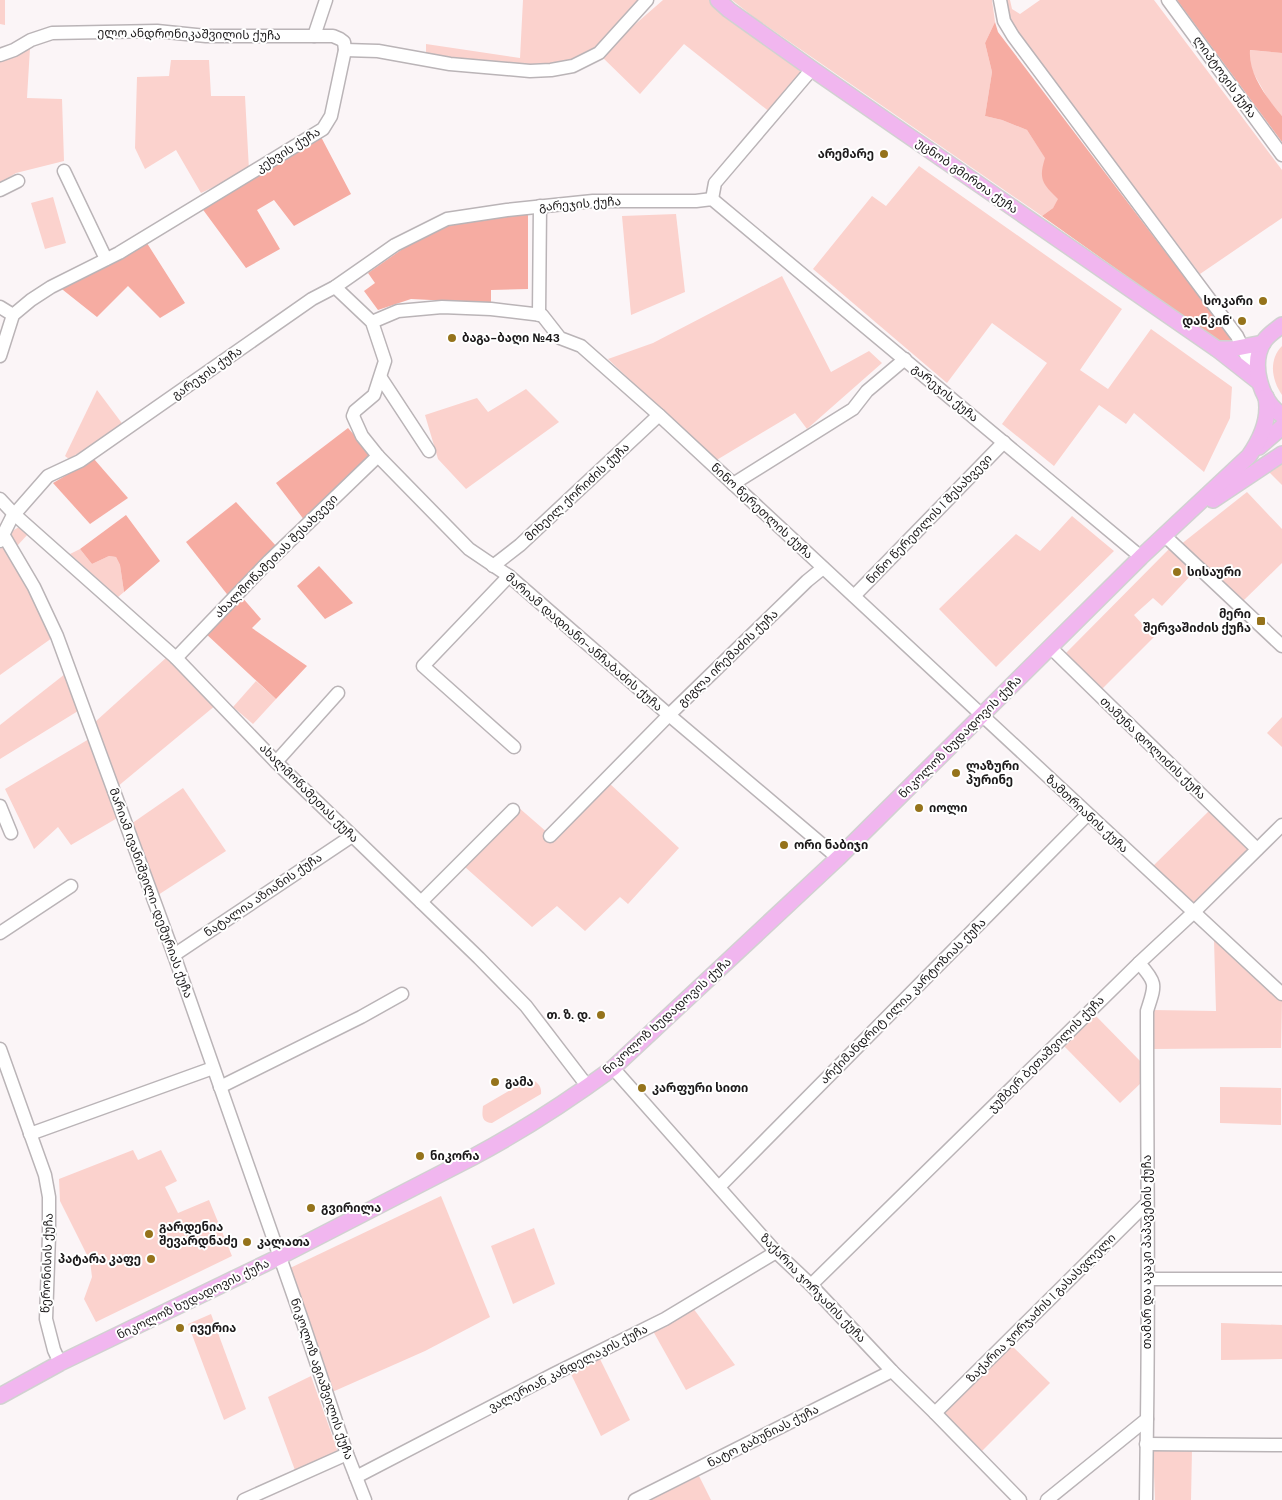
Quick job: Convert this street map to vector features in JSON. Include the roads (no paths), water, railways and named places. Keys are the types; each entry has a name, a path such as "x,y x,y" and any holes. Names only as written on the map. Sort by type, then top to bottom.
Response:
{"main road":[{"name":"უცნობ გმირთა ქუჩა","path":"718,0 744,21 812,69 1217,348 1259,382"},
{"path":"1217,348 1232,349 1263,343 1269,334 1282,325"},
{"name":"ნიკოლოზ ხუდადოვის ქუჩა","path":"1263,343 1259,354 1259,382 1266,397 1282,415"},
{"name":"ნიკოლოზ ხუდადოვის ქუჩა","path":"0,1396 60,1363 279,1257 497,1144 588,1087 613,1068 838,858 1141,557 1249,456 1261,437 1266,417 1266,397"},
{"path":"1249,456 1282,427"},
{"name":"ნიკოლოზ ხუდადოვის ქუჩა","path":"1179,523 1282,454"}],"street":[{"path":"314,36 326,0"},
{"path":"345,50 378,52 459,65 530,71 551,70 573,66 599,52 647,0"},
{"path":"1000,0 1004,21 1013,36 1237,336 1259,382"},
{"name":"ლიპტოვის ქუჩა","path":"1168,0 1282,154"},
{"name":"ელო ანდრონიკაშვილის ქუჩა","path":"0,55 14,50 31,40 52,33 157,31 206,36 333,36 340,38 344,42 345,50"},
{"name":"კეხვის ქუჩა","path":"13,315 51,287 119,254 324,129 331,116 345,50"},
{"path":"712,199 715,183 812,69"},
{"path":"64,171 106,259"},
{"path":"0,190 18,181"},
{"name":"გარეჯის ქუჩა","path":"2,538 14,514 48,476 80,461 312,299 335,287 395,245 447,219 592,201 696,201 712,199 1141,557"},
{"path":"372,322 398,311 442,307 491,309 539,315 540,206"},
{"name":"მარიამ დადიანი-ანჩაბაძის ქუჩა","path":"335,287 372,322 385,361 374,395 355,411 353,416 362,436 378,456 469,549 509,576 838,858"},
{"path":"0,307 13,315 0,356"},
{"name":"ნინო წერეთლის ქუჩა","path":"539,315 542,315 560,338 581,346 659,415 822,568 982,714"},
{"path":"733,484 853,410 868,391 905,360"},
{"path":"381,378 429,451"},
{"name":"მიხეილ ქორიძის ქუჩა","path":"493,566 520,544 659,415"},
{"name":"ნინო წერეთლის I შესახვევი","path":"854,596 1004,442"},
{"name":"ახალმოწამეთას შესახვევი","path":"176,658 269,561 378,456"},
{"name":"ახალმოწამეთას ქუჩა","path":"0,499 14,514 176,658 276,762 526,1006 588,1087"},
{"path":"1165,536 1282,646"},
{"name":"მარიამ ივანიშვილი-დემურიას ქუჩა","path":"2,538 34,587 57,636 174,955 279,1257"},
{"name":"გიგლა ირემაძის ქუჩა","path":"550,836 669,715 822,568"},
{"path":"509,576 423,666 514,747"},
{"name":"თამუნა დოლიძის ქუჩა","path":"1050,647 1257,849"},
{"path":"276,762 338,693"},
{"name":"ზამთრიანის ქუჩა","path":"982,714 1087,815 1282,994"},
{"path":"0,806 11,833"},
{"path":"421,902 513,810"},
{"name":"არქიმანდრიტ ილია კარტოზიას ქუჩა","path":"720,1187 1087,815"},
{"name":"ჯუმბერ ბეთაშვილის ქუჩა","path":"812,1285 1138,963 1194,912 1282,825"},
{"name":"ნატალია აზიანის ქუჩა","path":"174,955 352,836"},
{"path":"0,933 71,886"},
{"name":"თამარ და აკაკი პაპავების ქუჩა","path":"1138,963 1154,983 1147,1011 1146,1203 1149,1279 1146,1500"},
{"path":"220,1088 361,1017 402,994"},
{"name":"წერონისის ქუჩა","path":"0,1049 45,1175 50,1246 45,1298 46,1319 54,1350 60,1363"},
{"path":"30,1134 213,1068"},
{"name":"ზაქარია ჯორჯაძის ქუჩა","path":"613,1068 776,1252 812,1285 1015,1499"},
{"name":"ზაქარია ჯორჯაძის I გასასვლელი","path":"935,1413 1146,1203"},
{"name":"ვალერიან კანდელაკის ქუჩა","path":"356,1477 554,1374 665,1319 776,1252"},
{"name":"ნიკოლოზ აგიაშვილის ქუჩა","path":"279,1257 347,1454 365,1500"},
{"path":"1149,1279 1282,1279"},
{"name":"ნატო გაბუნიას ქუჩა","path":"635,1500 892,1371"},
{"path":"1047,1500 1147,1418"},
{"path":"1146,1444 1282,1445"},
{"path":"244,1500 347,1454"}],"place":[{"name":"არემარე","path":"884,154"},
{"name":"სოკარი","path":"1263,301"},
{"name":"დანკინ'","path":"1242,321"},
{"name":"ბაგა-ბაღი №43","path":"452,338"},
{"name":"სისაური","path":"1177,572"},
{"name":"მერი შერვაშიძის ქუჩა","path":"1261,621"},
{"name":"ლაზური პურინე","path":"956,773"},
{"name":"იოლი","path":"919,808"},
{"name":"ორი ნაბიჯი","path":"784,845"},
{"name":"თ. ზ. დ.","path":"601,1015"},
{"name":"გამა","path":"495,1082"},
{"name":"კარფური სითი","path":"642,1088"},
{"name":"ნიკორა","path":"420,1156"},
{"name":"გვირილა","path":"311,1208"},
{"name":"გარდენია შევარდნაძე","path":"149,1234"},
{"name":"კალათა","path":"247,1242"},
{"name":"პატარა კაფე","path":"151,1259"},
{"name":"ივერია","path":"180,1328"}]}
